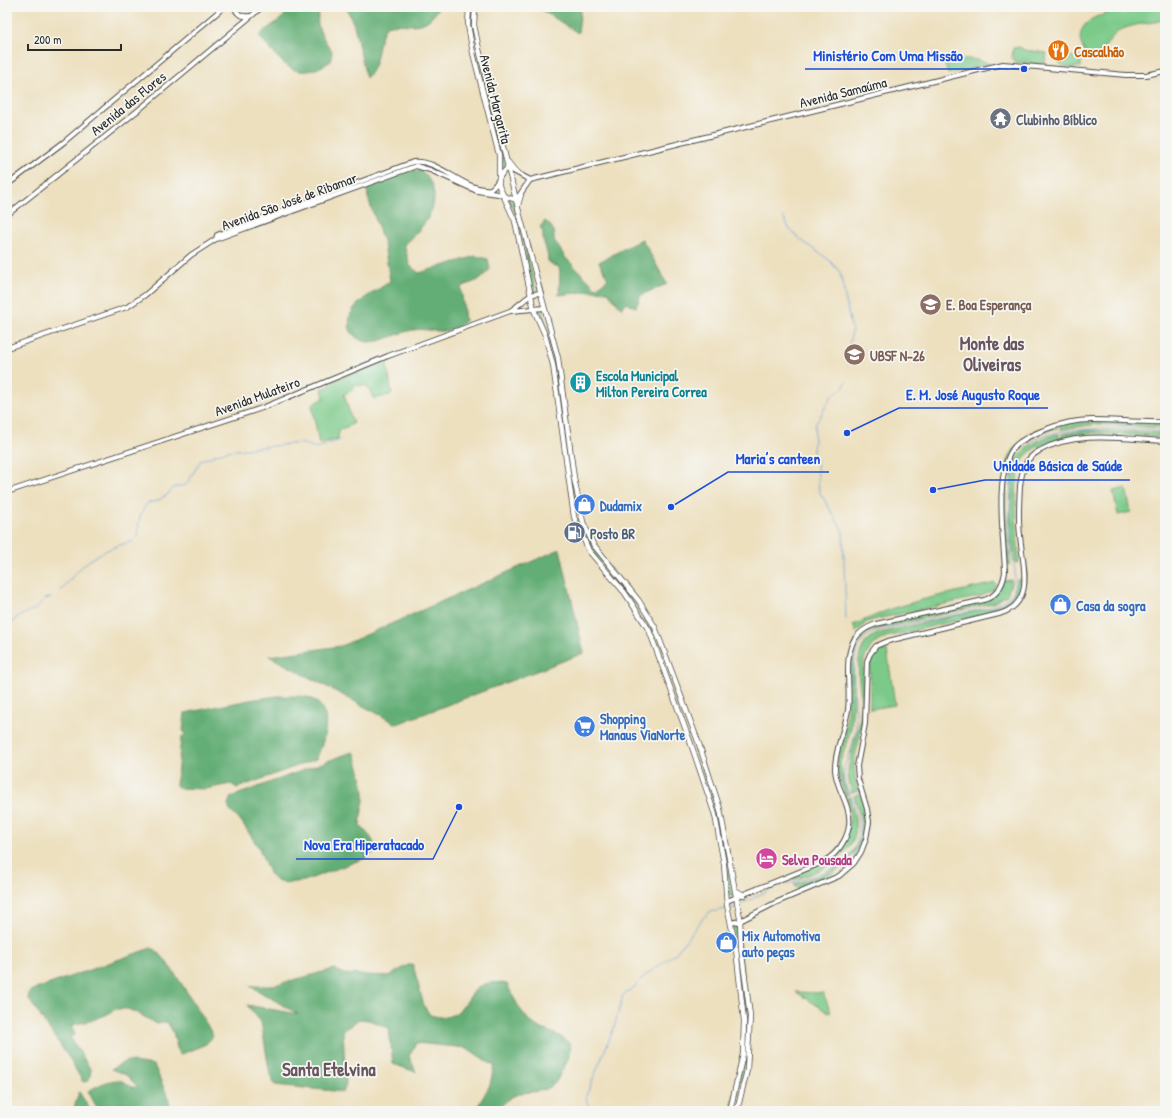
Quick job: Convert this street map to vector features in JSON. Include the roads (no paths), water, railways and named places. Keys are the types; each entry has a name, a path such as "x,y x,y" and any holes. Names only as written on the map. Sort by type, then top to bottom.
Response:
{"main road":[{"name":"Avenida Margarita","path":"469,7 468,25 475,62 498,155 498,179 503,196 512,210 534,310 545,335 557,385 574,517 589,551 625,593 649,630 691,744 715,815 724,864 727,903 741,992 744,1037 740,1069 730,1111"},
{"name":"Avenida Margarita","path":"475,7 474,25 482,60 508,168 558,358 575,484 583,522 594,544 639,601 656,627 699,744 720,809 740,920 741,948 750,1016 750,1040 747,1070 737,1111"},
{"path":"468,25 474,25"},
{"path":"475,62 482,60"},
{"path":"507,161 516,171"},
{"path":"517,203 521,195"},
{"path":"735,889 744,895"}],"street":[{"name":"Avenida das Flores","path":"7,185 64,142 224,7"},
{"path":"235,7 237,13 240,15 245,17 251,15"},
{"name":"Avenida das Flores","path":"7,215 141,108 262,7"},
{"name":"Avenida Samaúma","path":"530,180 1004,64 1126,75 1146,75 1165,71"},
{"name":"Avenida São José de Ribamar","path":"7,348 127,307 145,295 191,255 216,239 217,236 411,162 421,162 481,190 503,196 517,203"},
{"path":"481,190 491,189 501,173 508,168 530,180 521,195"},
{"path":"530,294 540,293"},
{"name":"Avenida Mulateiro","path":"510,311 530,294"},
{"name":"Avenida Mulateiro","path":"7,492 262,408 388,356 510,311 544,308"},
{"path":"727,903 737,900 770,882 825,860 838,852 844,840 849,823 849,816 848,809 837,784 835,765 848,708 850,654 858,635 865,628 880,622 986,600 1000,587 1005,572 1001,515 1003,486 1007,460 1015,446 1029,436 1064,423 1090,420 1165,422"},
{"path":"731,922 740,920 775,903 839,876 854,862 861,852 866,839 869,822 868,809 858,779 857,766 865,724 867,662 874,649 888,641 1006,612 1016,605 1020,599 1025,579 1018,519 1022,473 1028,459 1047,447 1084,438 1165,441"}],"waterway":[{"path":"783,217 790,230 801,240 829,260 840,272 852,331 846,359"},
{"path":"846,382 843,388 831,397 815,425 813,451 817,464 819,491 843,531 846,619"},
{"path":"740,905 770,889 814,876 835,867 852,852 858,840 859,826 857,813 844,781 844,768 856,728 854,671 857,649 862,641 871,634 883,629 989,608 1006,600 1014,591 1015,569 1011,555 1009,527 1012,465 1016,453 1039,437 1063,431 1109,428 1165,431"},
{"path":"61,591 77,572 92,558 110,549 134,541 138,537 141,515 148,503 157,501 167,495 173,488 186,485 201,460 227,451 300,443 317,448 340,440"},
{"path":"7,628 16,618 37,608 44,599 51,598"},
{"path":"729,909 736,907"},
{"path":"589,1111 586,1096 614,1028 623,995 636,986 643,977 676,953 703,918 710,912 726,909"}],"place":[{"name":"Cascalhão","path":"1058,51"},
{"name":"Ministério Com Uma Missão","path":"1024,69"},
{"name":"Clubinho Bíblico","path":"1001,119"},
{"name":"E. Boa Esperança","path":"930,304"},
{"name":"UBSF N-26","path":"855,355"},
{"name":"Escola Municipal Milton Pereira Correa","path":"580,383"},
{"name":"E. M. José Augusto Roque","path":"847,433"},
{"name":"Unidade Básica de Saúde","path":"933,490"},
{"name":"Dudamix","path":"585,505"},
{"name":"Maria’s canteen","path":"671,507"},
{"name":"Posto BR","path":"575,533"},
{"name":"Casa da sogra","path":"1061,605"},
{"name":"Shopping Manaus ViaNorte","path":"585,726"},
{"name":"Nova Era Hiperatacado","path":"459,807"},
{"name":"Selva Pousada","path":"767,859"},
{"name":"Mix Automotiva auto peças","path":"727,943"}],"district":[{"name":"Monte das Oliveiras","path":"992,353"},
{"name":"Santa Etelvina","path":"329,1069"}]}
